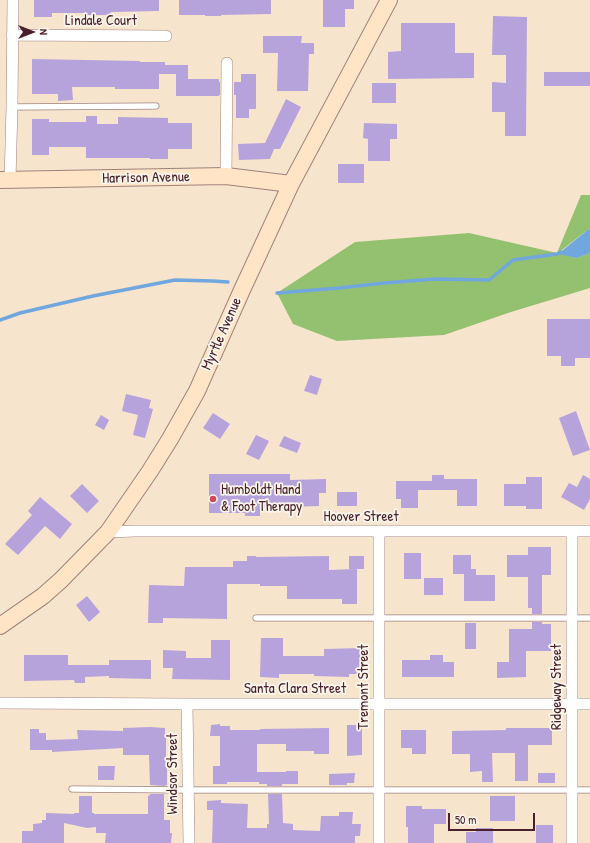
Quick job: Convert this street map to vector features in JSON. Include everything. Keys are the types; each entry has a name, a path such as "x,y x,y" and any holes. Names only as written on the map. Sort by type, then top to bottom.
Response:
{"main road":[{"name":"Myrtle Avenue","path":"0,626 43,596 61,580 108,532 170,439 197,391 291,184 389,0"},
{"name":"Harrison Avenue","path":"5,180 226,176 291,184"}],"street":[{"path":"5,180 12,107 13,0"},
{"name":"Lindale Court","path":"12,35 166,36"},
{"path":"226,176 227,63"},
{"name":"Ridgeway Street","path":"572,531 572,843"},
{"name":"Hoover Street","path":"108,532 590,531"},
{"name":"Tremont Street","path":"379,532 380,843"},
{"name":"Santa Clara Street","path":"0,703 590,704"},
{"name":"Windsor Street","path":"187,704 188,843"}],"lane":[{"path":"12,107 156,106"},
{"path":"256,618 590,618"},
{"path":"72,790 590,790"}],"green space":[{"path":"581,195 590,195 590,228 558,253 577,258 590,253 590,288 511,312 444,335 337,341 293,324 277,293 355,242 469,233 557,253"}],"water":[{"path":"590,228 590,253 577,258 558,254"}],"building":[{"path":"34,0 159,0 159,11 111,12 111,15 52,13 52,17 34,17"},
{"path":"179,0 271,0 271,14 221,16 179,15"},
{"path":"323,0 354,0 354,9 345,9 345,27 323,27"},
{"path":"493,16 527,17 526,136 505,136 505,112 492,112 492,82 506,83 506,55 492,55"},
{"path":"401,23 455,23 455,53 474,53 474,78 388,79 388,52 401,51"},
{"path":"263,36 302,36 301,43 314,43 314,54 309,54 308,91 277,91 278,53 263,53"},
{"path":"32,59 140,61 165,62 165,65 188,65 188,79 219,79 220,95 176,96 176,74 159,74 159,89 72,87 73,100 58,101 58,94 32,94"},
{"path":"544,72 590,72 590,86 544,86"},
{"path":"241,74 256,74 256,109 249,109 249,118 236,118 236,95 234,95 234,82 241,82"},
{"path":"372,83 396,83 396,103 372,103"},
{"path":"286,99 301,107 280,149 274,149 270,159 239,160 238,144 265,143"},
{"path":"86,116 97,116 97,124 118,124 118,117 168,118 168,123 192,123 192,149 168,149 168,159 86,158 86,147 49,147 49,155 32,155 32,119 49,119 49,122 86,122"},
{"path":"364,123 397,124 397,139 390,139 390,161 368,161 368,139 363,138"},
{"path":"338,164 364,164 364,183 338,183"},
{"path":"547,319 590,319 590,358 575,358 575,366 561,366 561,356 547,356"},
{"path":"310,375 322,379 317,395 304,391"},
{"path":"126,394 151,400 149,408 153,409 145,438 133,435 138,415 122,411"},
{"path":"576,411 590,450 573,456 559,418"},
{"path":"213,413 230,424 220,439 203,428"},
{"path":"101,415 109,420 104,430 95,425"},
{"path":"256,435 269,441 259,460 246,454"},
{"path":"284,436 301,443 297,453 279,446"},
{"path":"209,474 290,474 290,480 326,479 326,493 319,493 319,506 260,508 260,516 245,516 245,513 209,513"},
{"path":"432,475 444,475 444,479 477,479 477,506 457,506 457,490 418,490 418,508 401,508 401,499 396,499 396,481 432,481"},
{"path":"583,475 590,479 590,499 584,510 561,497 569,483 577,487"},
{"path":"526,477 542,477 542,509 526,509 526,506 504,506 504,484 526,484"},
{"path":"82,484 99,501 87,513 70,496"},
{"path":"337,492 357,492 357,506 337,506"},
{"path":"40,497 72,524 60,539 45,526 18,555 5,544 32,515 28,511"},
{"path":"528,547 551,547 551,575 542,575 542,614 532,614 532,608 528,608 528,577 507,577 507,555 528,555"},
{"path":"404,553 421,553 421,579 404,579"},
{"path":"453,555 471,555 471,569 476,569 476,575 495,575 495,601 464,601 464,574 453,574"},
{"path":"247,556 329,556 329,570 355,569 349,569 349,556 364,556 364,569 357,569 357,604 342,604 342,599 287,599 287,586 227,584 227,619 163,618 163,623 148,623 149,585 184,586 185,567 233,567 233,561 247,561"},
{"path":"424,578 443,578 443,595 424,595"},
{"path":"87,596 100,612 89,622 76,605"},
{"path":"532,622 551,624 551,651 526,651 526,677 497,678 497,662 509,662 509,629 532,629"},
{"path":"465,623 476,623 476,649 465,649"},
{"path":"261,638 283,638 283,656 324,656 324,649 362,648 362,674 349,674 349,677 314,676 314,674 279,674 279,678 260,677"},
{"path":"211,640 230,640 230,680 172,679 173,668 163,668 163,650 186,651 186,658 211,658"},
{"path":"24,655 68,655 68,665 109,665 109,660 151,660 151,679 109,678 109,676 85,677 85,683 75,683 74,680 24,681"},
{"path":"430,655 443,655 443,662 454,662 454,677 402,677 402,660 430,660"},
{"path":"220,724 220,726 230,726 230,730 329,728 329,754 314,754 314,751 286,751 286,744 257,744 257,772 298,771 298,784 267,786 267,784 259,784 259,782 227,782 227,784 213,784 213,766 220,766 220,736 210,736 211,725"},
{"path":"347,725 362,725 362,755 347,756"},
{"path":"123,728 165,728 167,785 164,786 150,785 149,755 123,755 123,748 52,752 52,750 30,750 30,729 39,729 39,733 46,733 46,740 78,739 77,730 123,731"},
{"path":"506,728 552,728 552,745 528,745 528,781 515,781 515,753 492,753 493,782 482,782 482,771 470,772 470,754 452,754 452,731 506,730"},
{"path":"401,730 426,730 426,754 412,754 412,748 401,748"},
{"path":"98,766 115,766 114,780 98,780"},
{"path":"355,773 354,783 347,783 347,785 329,785 329,774"},
{"path":"538,773 555,773 555,783 538,783"},
{"path":"150,794 164,794 164,820 170,820 170,833 172,833 171,843 105,843 106,833 96,833 96,827 87,828 64,823 64,843 22,843 22,831 33,831 33,824 42,823 42,820 46,820 46,813 79,813 79,796 92,796 92,813 94,814 148,814 148,796"},
{"path":"268,794 282,794 283,823 293,824 293,830 320,831 321,816 339,816 339,812 353,812 352,824 361,824 360,836 355,836 355,843 212,843 213,810 207,810 207,801 221,800 221,803 248,804 247,828 267,828 267,824 269,824"},
{"path":"490,796 515,796 515,821 490,821"},
{"path":"406,806 422,806 422,809 446,809 446,824 434,824 434,843 408,843"},
{"path":"536,825 553,825 553,843 536,843"},
{"path":"476,828 493,828 493,843 466,843 466,832 476,832"}],"waterway":[{"path":"277,293 435,279 489,280 513,260 557,254 561,252"},
{"path":"0,320 20,313 93,296 175,280 228,282"}],"place":[{"name":"Humboldt Hand & Foot Therapy","path":"213,499"}]}
